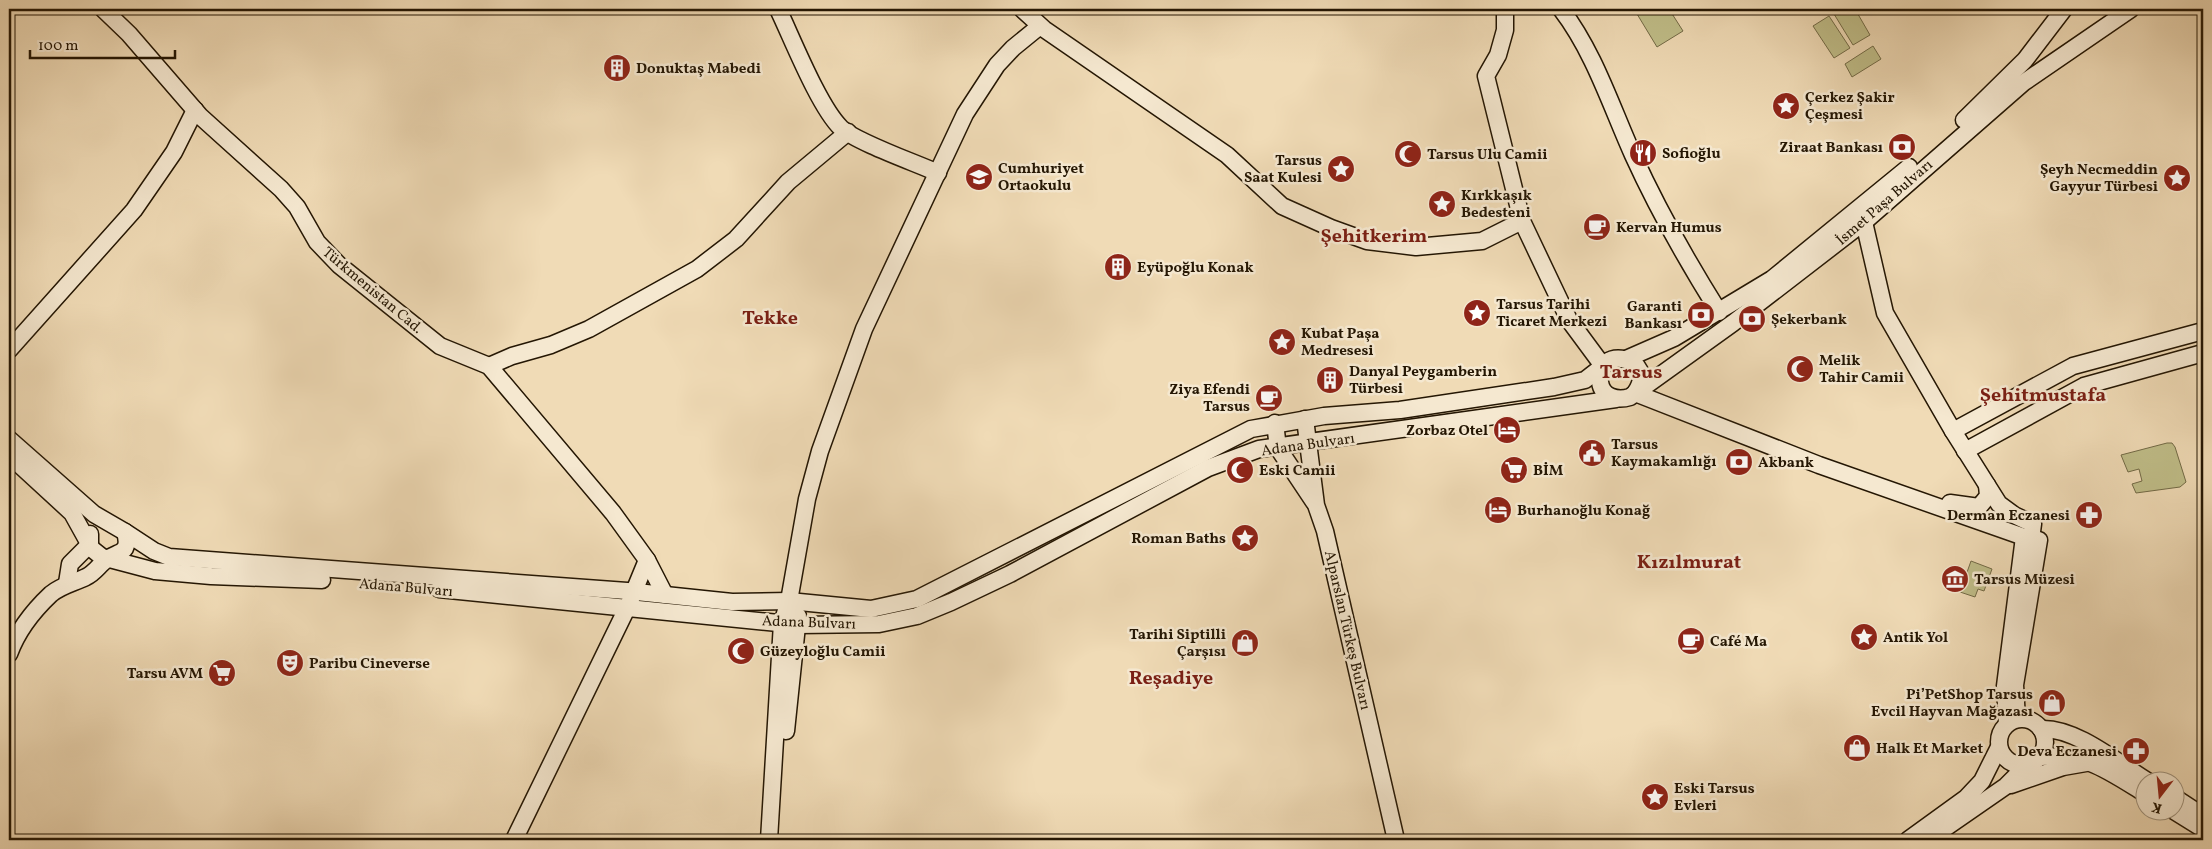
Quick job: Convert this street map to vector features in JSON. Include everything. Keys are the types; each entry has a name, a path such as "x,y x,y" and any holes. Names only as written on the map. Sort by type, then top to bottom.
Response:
{"street":[{"name":"Türkmenistan Cad.","path":"103,9 129,34 195,110 281,188 297,207 317,242 339,265 440,346 489,366 613,513 647,560 665,595"},
{"path":"778,9 827,110 841,128 938,173"},
{"path":"1022,9 1040,26 1227,155 1282,206 1331,228 1367,241 1416,247 1482,241 1522,221"},
{"path":"1505,9 1505,30 1498,55 1486,76 1522,221 1569,320 1603,366"},
{"path":"1561,9 1600,75 1633,155 1674,240 1719,312"},
{"path":"1626,359 1674,338 1719,312 1772,279 1860,217 1959,126 2025,60 2064,9"},
{"name":"İsmet Paşa Bulvarı","path":"1635,393 1733,323 2017,88 2131,9"},
{"path":"769,840 790,624 807,499 837,398 864,329 965,114 997,65 1013,48 1040,26"},
{"path":"9,350 134,210 174,152 195,110"},
{"path":"489,366 512,356 551,345 589,328 697,269 736,239 788,182 848,132"},
{"path":"1860,217 1885,313 1953,432 1999,504 2014,515 2029,533 2039,540 2015,685 2012,721 1999,737 1999,747 1982,781 1966,798 1908,840"},
{"path":"1953,432 2073,366 2203,331"},
{"path":"2135,349 2145,369"},
{"path":"1965,451 2084,386 2203,354"},
{"path":"1615,358 1626,359 1634,363 1641,374 1639,388 1635,393 1623,399 1616,399 1604,392 1600,386 1600,372 1603,366 1615,358"},
{"name":"Adana Bulvarı","path":"9,455 72,514 96,554 143,569 211,576 337,581 631,599 665,595 732,602 794,602 871,609 917,600 1251,429 1275,423 1400,410 1554,387 1585,380 1603,366"},
{"path":"1635,393 1819,465 1896,492 2029,533"},
{"name":"Adana Bulvarı","path":"9,439 94,514 154,552 169,557 631,599 790,624 879,624 917,616 1010,574 1102,522 1208,468 1259,449 1308,444 1616,399"},
{"name":"Alparslan Türkeş Bulvarı","path":"1304,419 1316,505 1325,530 1396,840"},
{"path":"1275,423 1278,448 1316,505"},
{"path":"1896,492 1921,495 1962,506 1979,507 1988,496 1987,485"},
{"path":"67,583 70,564 90,544 90,532 99,523 104,521"},
{"path":"9,654 24,625 52,594 67,583 87,577 108,558 114,557 124,550 126,544 125,532"},
{"path":"514,840 631,599 647,560"},
{"path":"780,840 790,624"},
{"path":"1928,840 2006,786 2034,761 2045,743 2042,729 2035,722 2026,719 2012,721"},
{"path":"2042,729 2056,728 2084,741 2134,773"},
{"path":"1999,747 2006,759 2012,763 2034,761 2062,755 2089,762 2134,787"},
{"path":"2006,786 2063,767 2089,762"},
{"path":"2184,804 2203,816"},
{"path":"2184,817 2203,829"}],"shaded area":[{"path":"1634,9 1669,9 1683,31 1657,47"},
{"path":"1842,9 1855,9 1870,35 1853,45 1834,14"},
{"path":"1829,16 1850,48 1834,58 1813,26"},
{"path":"1873,46 1881,59 1852,77 1845,64"},
{"path":"2172,443 2175,447 2186,482 2180,487 2136,493 2132,484 2142,481 2139,469 2128,472 2121,455"},
{"path":"1971,561 1992,569 1984,591 1978,589 1975,597 1960,592"}],"place":[{"name":"Donuktaş Mabedi","path":"617,68"},
{"name":"Çerkez Şakir Çeşmesi","path":"1786,106"},
{"name":"Ziraat Bankası","path":"1902,147"},
{"name":"Sofioğlu","path":"1643,153"},
{"name":"Tarsus Ulu Camii","path":"1408,154"},
{"name":"Tarsus Saat Kulesi","path":"1341,169"},
{"name":"Cumhuriyet Ortaokulu","path":"979,177"},
{"name":"Şeyh Necmeddin Gayyur Türbesi","path":"2177,178"},
{"name":"Kırkkaşık Bedesteni","path":"1442,204"},
{"name":"Kervan Humus","path":"1597,227"},
{"name":"Eyüpoğlu Konak","path":"1118,267"},
{"name":"Tarsus Tarihi Ticaret Merkezi","path":"1477,313"},
{"name":"Garanti Bankası","path":"1701,315"},
{"name":"Şekerbank","path":"1752,319"},
{"name":"Kubat Paşa Medresesi","path":"1282,342"},
{"name":"Melik Tahir Camii","path":"1800,369"},
{"name":"Danyal Peygamberin Türbesi","path":"1330,380"},
{"name":"Ziya Efendi Tarsus","path":"1269,398"},
{"name":"Zorbaz Otel","path":"1507,430"},
{"name":"Tarsus Kaymakamlığı","path":"1592,453"},
{"name":"Akbank","path":"1739,462"},
{"name":"Eski Camii","path":"1240,470"},
{"name":"BİM","path":"1514,470"},
{"name":"Burhanoğlu Konağ","path":"1498,510"},
{"name":"Derman Eczanesi","path":"2089,515"},
{"name":"Roman Baths","path":"1245,538"},
{"name":"Tarsus Müzesi","path":"1955,579"},
{"name":"Antik Yol","path":"1864,637"},
{"name":"Café Ma","path":"1691,641"},
{"name":"Tarihi Siptilli Çarşısı","path":"1245,643"},
{"name":"Güzeyloğlu Camii","path":"741,651"},
{"name":"Paribu Cineverse","path":"290,663"},
{"name":"Tarsu AVM","path":"222,673"},
{"name":"Pi’PetShop Tarsus Evcil Hayvan Mağazası","path":"2052,703"},
{"name":"Halk Et Market","path":"1857,748"},
{"name":"Deva Eczanesi","path":"2136,751"},
{"name":"Eski Tarsus Evleri","path":"1655,797"}],"district":[{"name":"Şehitkerim","path":"1374,235"},
{"name":"Tekke","path":"770,317"},
{"name":"Tarsus","path":"1631,371"},
{"name":"Şehitmustafa","path":"2043,394"},
{"name":"Kızılmurat","path":"1689,561"},
{"name":"Reşadiye","path":"1171,677"}]}
